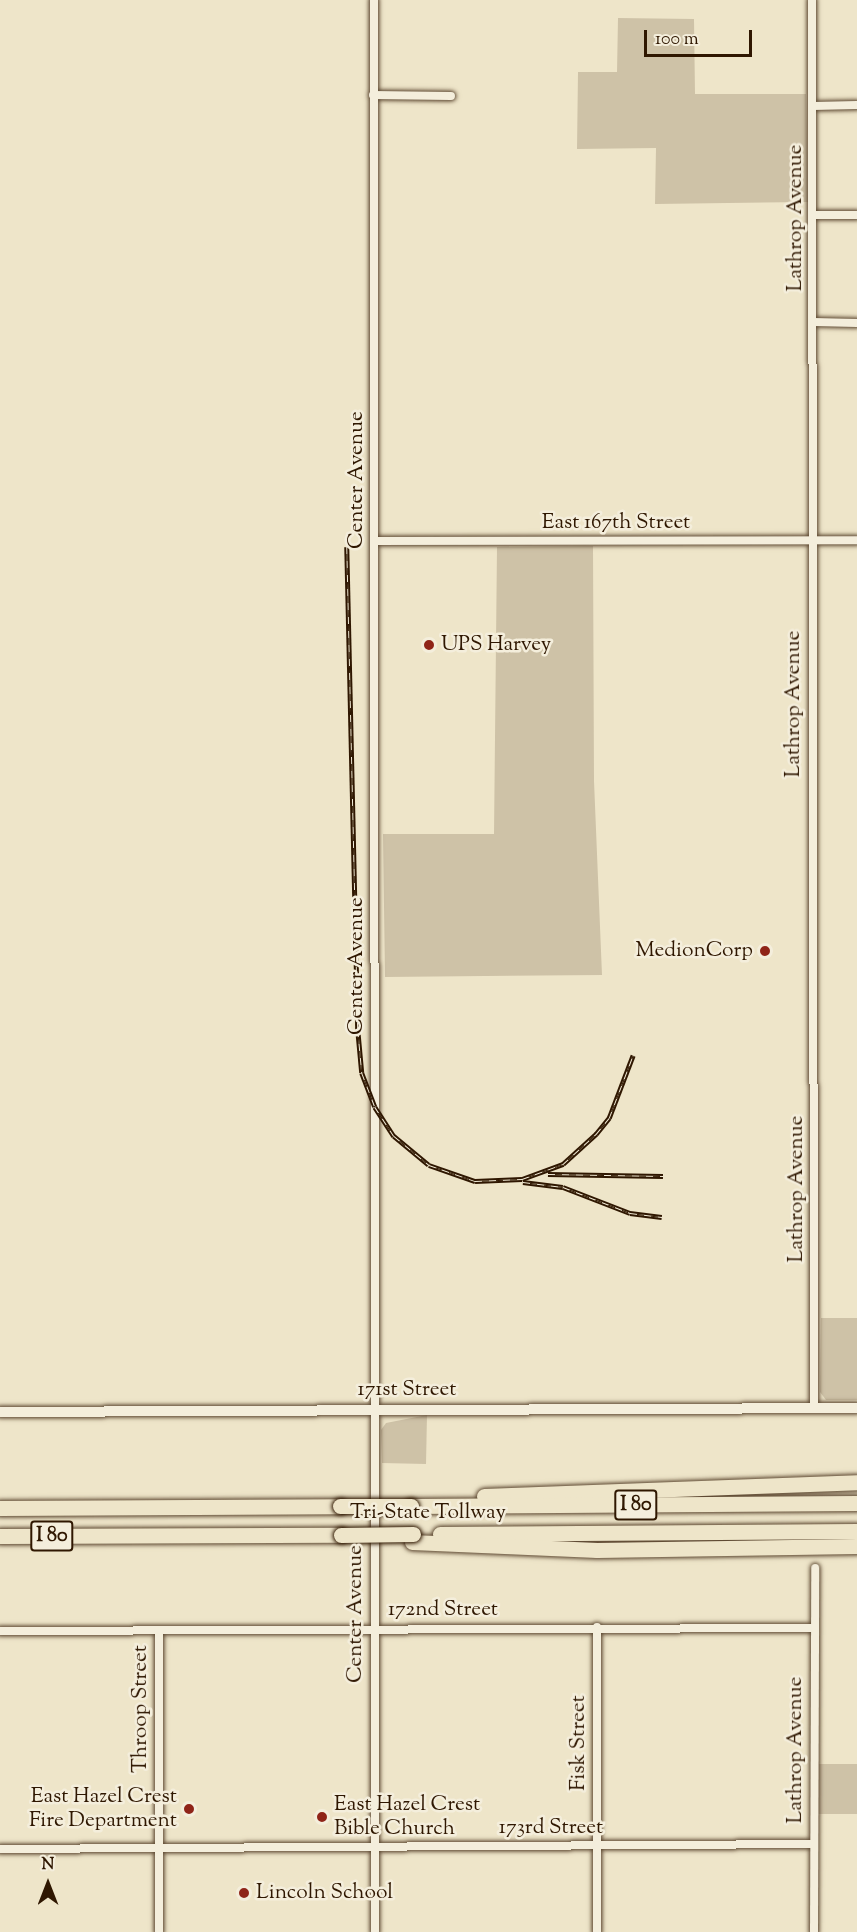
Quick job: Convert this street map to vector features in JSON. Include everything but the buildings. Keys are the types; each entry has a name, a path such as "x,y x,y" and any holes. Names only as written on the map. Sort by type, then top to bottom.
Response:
{"highway":[{"path":"413,1506 512,1495 852,1484"},
{"name":"Tri-State Tollway","path":"0,1508 857,1503"},
{"name":"Tri-State Tollway","path":"0,1536 344,1535 413,1538 857,1531"},
{"path":"413,1538 546,1550 857,1546"},
{"path":"736,1548 857,1553"}],"street":[{"name":"Center Avenue","path":"374,0 375,1932"},
{"name":"Lathrop Avenue","path":"812,0 815,215 811,540 814,1407"},
{"path":"373,95 451,96"},
{"path":"813,106 857,105"},
{"path":"815,215 857,215"},
{"path":"814,322 857,323"},
{"name":"East 167th Street","path":"375,541 857,540"},
{"name":"171st Street","path":"0,1412 857,1408"},
{"name":"Lathrop Avenue","path":"814,1932 815,1568"},
{"name":"172nd Street","path":"0,1631 597,1627 815,1628"},
{"name":"Fisk Street","path":"597,1627 597,1932"},
{"name":"Throop Street","path":"159,1630 159,1932"},
{"name":"173rd Street","path":"0,1849 814,1844"}],"shaded area":[{"path":"618,18 694,19 695,94 806,94 808,202 655,204 656,148 577,149 578,72 617,72"},
{"path":"593,546 594,781 602,975 385,977 383,834 494,834 497,547"},
{"path":"821,1318 857,1318 857,1400 826,1400 820,1392"},
{"path":"427,1415 426,1464 382,1463 381,1430 386,1423"},
{"path":"818,1764 857,1764 857,1814 818,1814"}],"railway":[{"path":"347,547 358,1030 362,1073 375,1107 394,1136 429,1165 475,1181 522,1179 563,1164 596,1134 609,1118 633,1055"},
{"path":"548,1174 663,1176"},
{"path":"523,1182 563,1187 630,1213 662,1217"}],"place":[{"name":"UPS Harvey","path":"429,645"},
{"name":"MedionCorp","path":"765,951"},
{"name":"East Hazel Crest Fire Department","path":"189,1809"},
{"name":"East Hazel Crest Bible Church","path":"322,1817"},
{"name":"Lincoln School","path":"244,1893"}]}
